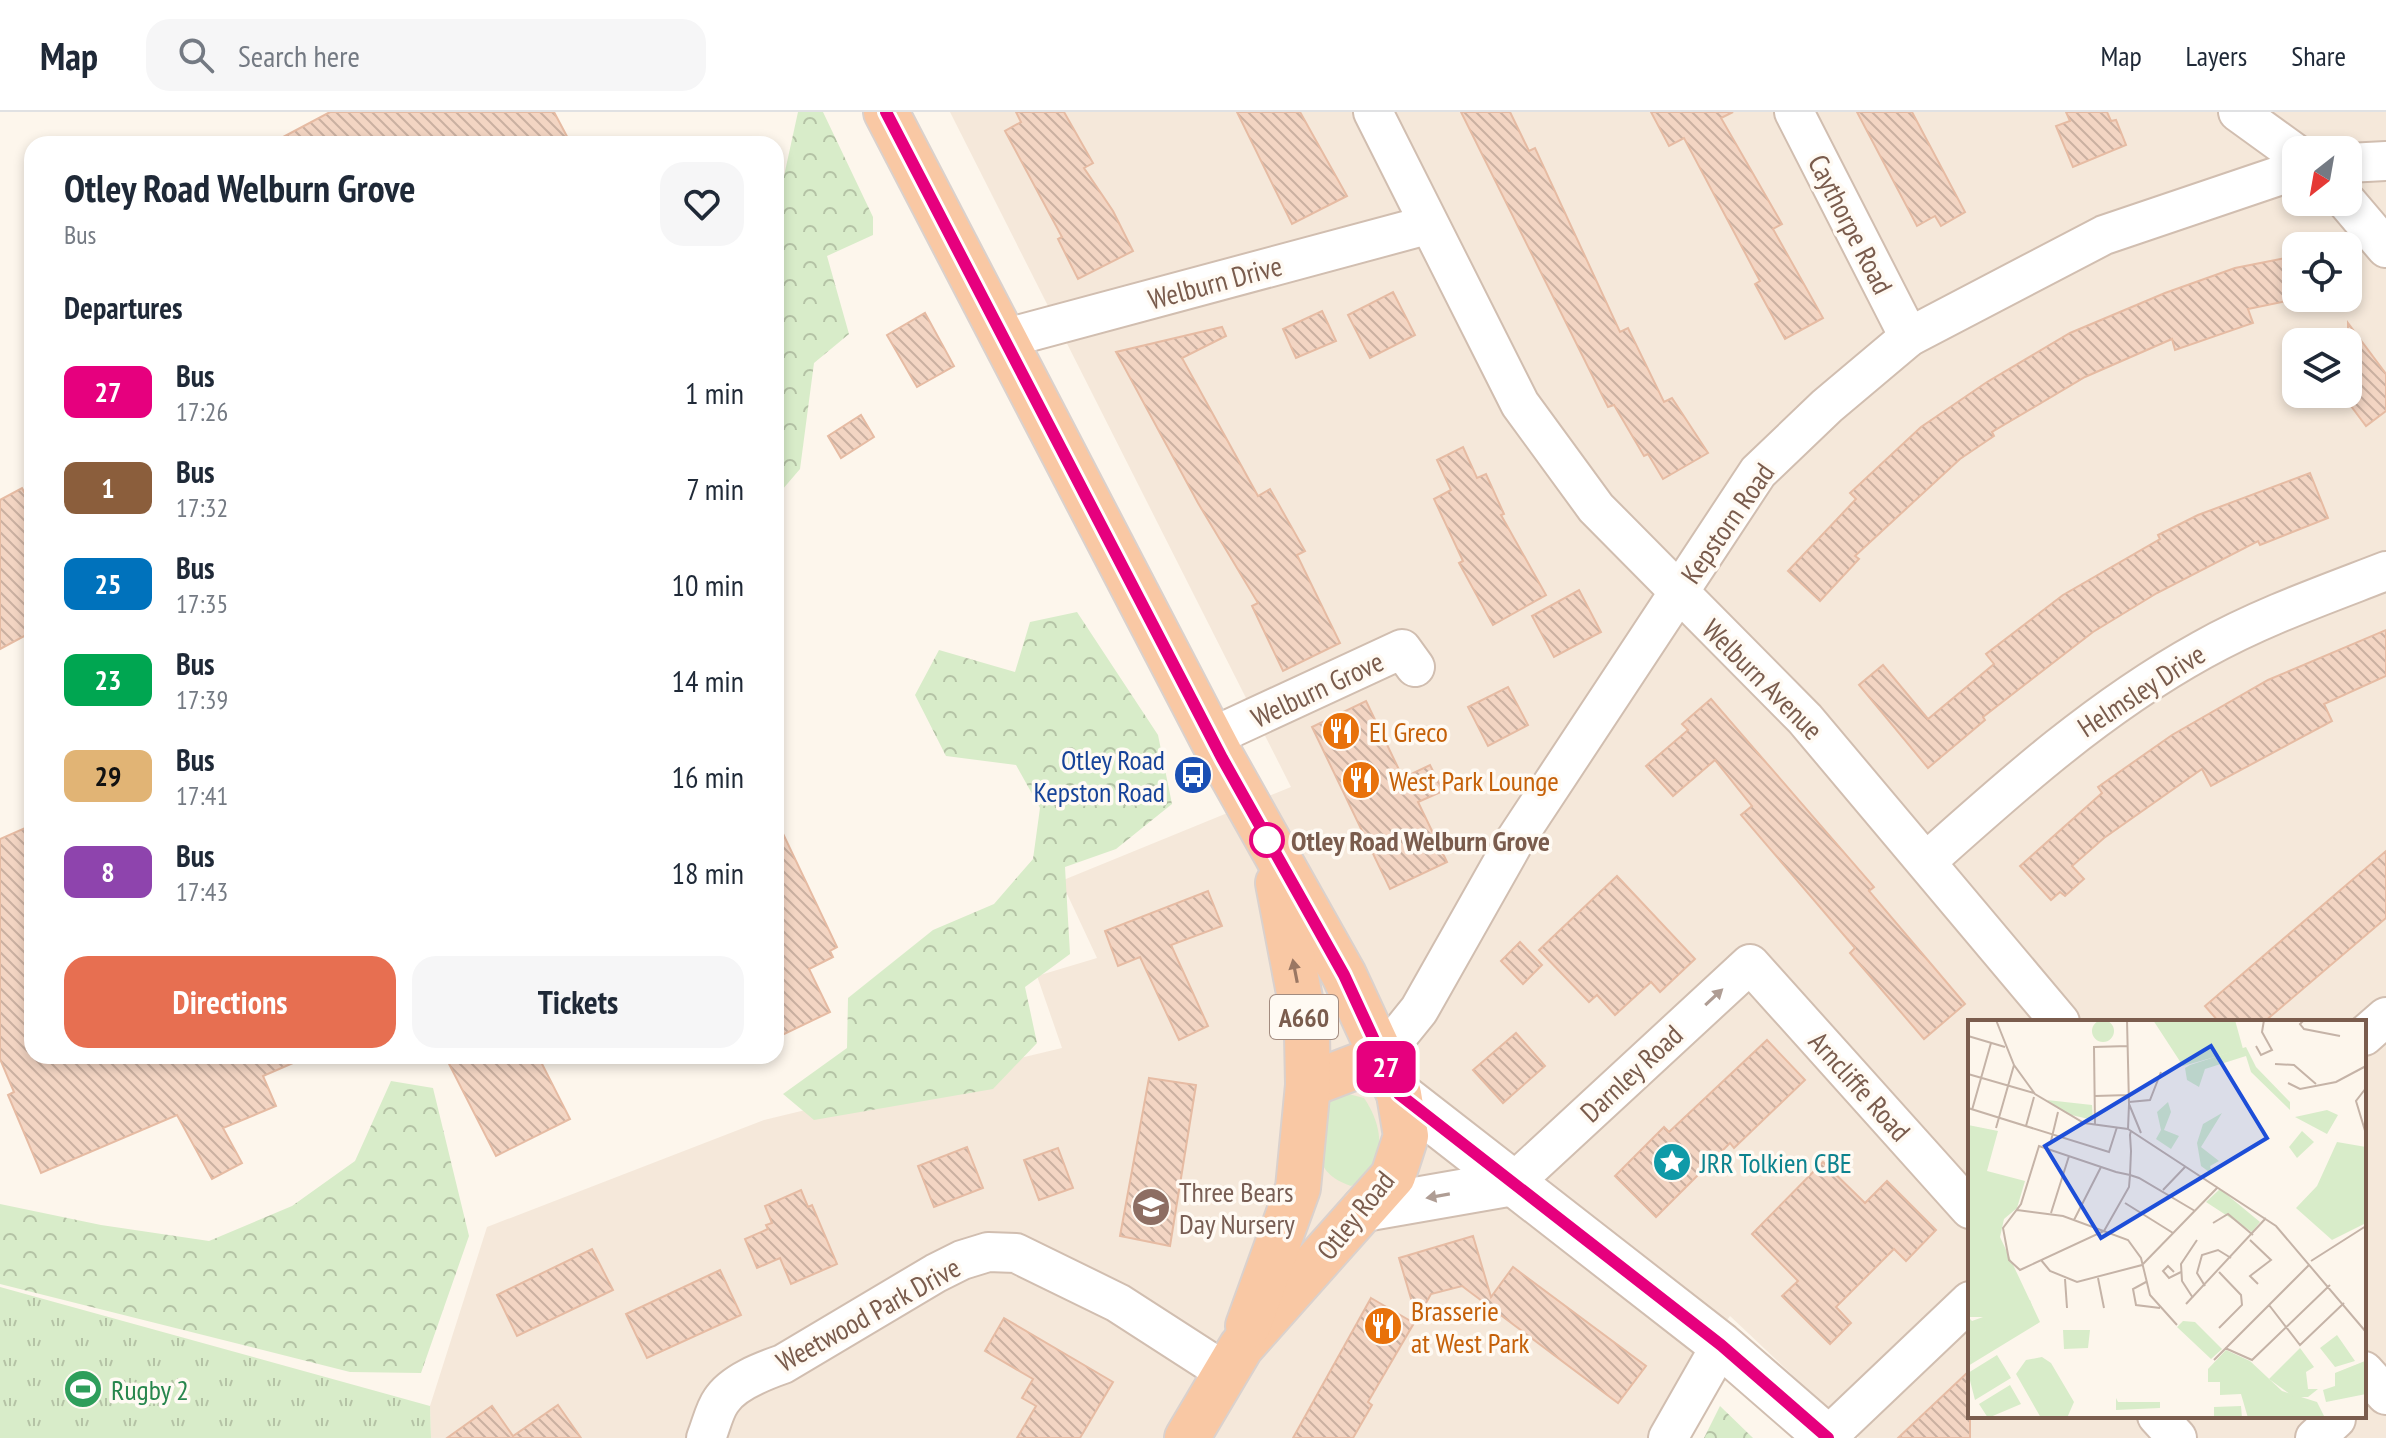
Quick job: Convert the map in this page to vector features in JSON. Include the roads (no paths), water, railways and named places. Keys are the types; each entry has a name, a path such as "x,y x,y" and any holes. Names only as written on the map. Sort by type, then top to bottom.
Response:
{"highway":[{"name":"Otley Road","path":"886,112 1212,737 1344,975 1390,1076 1406,1136 1393,1176 1233,1360"},
{"name":"Otley Road","path":"1187,1438 1233,1360 1298,1188 1308,1085 1307,1035 1271,848"},
{"path":"1308,1085 1390,1076"},
{"path":"1298,1188 1364,1209"}],"street":[{"name":"Welburn Avenue","path":"1373,112 1427,225 1520,404 1596,508 1805,719 2058,1020"},
{"name":"Caythorpe Road","path":"1794,112 1909,337"},
{"path":"2238,112 2282,144"},
{"path":"2362,162 2386,161"},
{"name":"Kepstorn Road","path":"1390,1076 1419,1010 1514,842 1758,472 1827,406 1909,337 2104,235 2282,175"},
{"path":"2359,216 2386,248"},
{"name":"Welburn Drive","path":"1003,339 1427,225"},
{"name":"Helmsley Drive","path":"1927,861 2046,754 2139,687 2203,649 2264,620 2337,587 2386,571"},
{"name":"Welburn Grove","path":"1212,737 1402,649 1415,667"},
{"name":"Darnley Road","path":"1513,1183 1750,964"},
{"name":"Arncliffe Road","path":"1750,964 1968,1207"},
{"path":"2366,1034 2386,1017"},
{"path":"1390,1076 1513,1183 1721,1345 1828,1437 1968,1303"},
{"path":"1364,1209 1513,1183"},
{"name":"Weetwood Park Drive","path":"706,1438 721,1400 737,1387 761,1372 783,1364 936,1273 988,1252 1016,1253 1233,1360"},
{"path":"1668,1438 1721,1345"},
{"path":"2366,1373 2386,1395"},
{"path":"2159,1418 2177,1438"}],"place":[{"name":"El Greco","path":"1341,731"},
{"name":"Otley Road Kepston Road","path":"1193,775"},
{"name":"West Park Lounge","path":"1361,780"},
{"name":"Otley Road Welburn Grove","path":"1267,840"},
{"name":"JRR Tolkien CBE","path":"1672,1162"},
{"name":"Three Bears Day Nursery","path":"1151,1207"},
{"name":"Brasserie at West Park","path":"1383,1326"},
{"name":"Rugby 2","path":"83,1389"}]}
